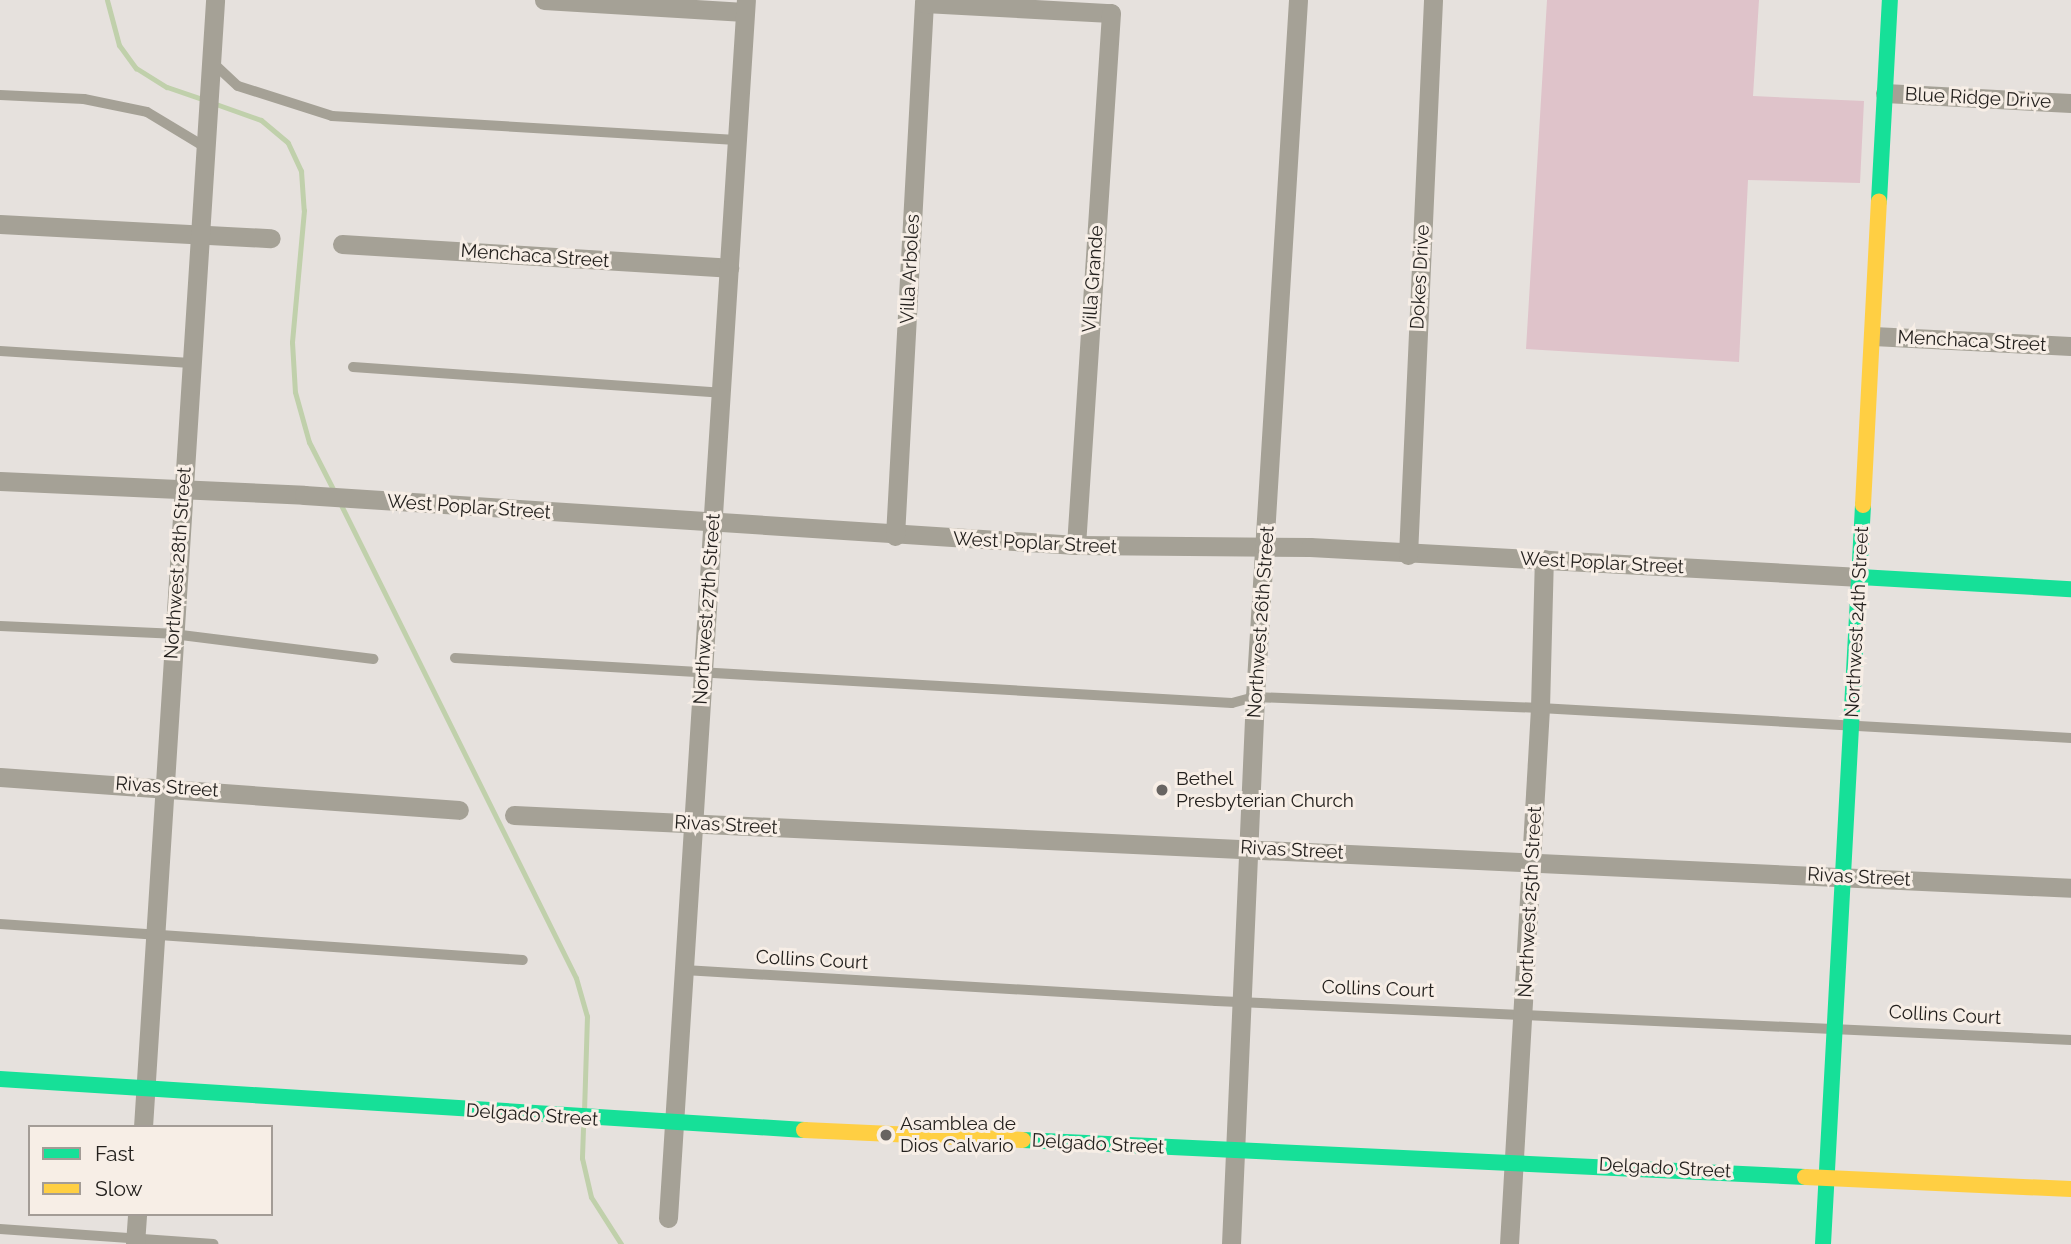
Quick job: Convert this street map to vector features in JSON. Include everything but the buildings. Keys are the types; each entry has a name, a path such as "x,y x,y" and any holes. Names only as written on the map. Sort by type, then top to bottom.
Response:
{"street":[{"name":"Northwest 28th Street","path":"143,1125 215,0"},
{"path":"544,0 745,6"},
{"name":"Northwest 26th Street","path":"1231,1244 1232,1150 1255,697 1298,0"},
{"name":"Dokes Drive","path":"1408,555 1433,0"},
{"name":"Northwest 24th Street","path":"1823,1244 1890,0"},
{"name":"Villa Grande","path":"924,3 1111,13 1076,545"},
{"name":"Villa Arboles","path":"895,536 924,3"},
{"name":"Northwest 27th Street","path":"668,1218 745,6"},
{"name":"Blue Ridge Drive","path":"1885,93 2071,103"},
{"path":"0,224 271,238"},
{"name":"Menchaca Street","path":"342,244 729,268"},
{"name":"Menchaca Street","path":"1873,336 2071,346"},
{"name":"West Poplar Street","path":"0,481 304,495 895,536 1076,545 1266,548 1544,559 2071,589"},
{"name":"Northwest 25th Street","path":"1509,1244 1525,1012 1540,708 1544,559"},
{"name":"Rivas Street","path":"0,776 166,786 459,810"},
{"name":"Rivas Street","path":"514,815 1841,875 2071,888"},
{"name":"Delgado Street","path":"0,1079 145,1087 558,1118 1826,1175 2071,1189"},
{"path":"135,1240 137,1216"}],"lane":[{"path":"210,68 238,86 332,116 736,139"},
{"path":"0,95 84,99 147,113 205,147"},
{"path":"0,351 191,363"},
{"path":"353,367 721,393"},
{"path":"0,626 173,635 373,659"},
{"path":"456,658 704,670 1232,703 1255,697 1540,708 2071,738"},
{"path":"0,924 156,937 523,960"},
{"name":"Collins Court","path":"684,970 2071,1040"},
{"path":"0,1229 213,1244"}],"shaded area":[{"path":"1547,0 1759,0 1753,96 1864,101 1860,183 1748,180 1739,362 1526,349"}],"waterway":[{"path":"107,0 119,45 136,68 167,87 204,100"},
{"path":"213,103 261,120 288,143 301,171 304,210 292,342 295,392 309,442 334,491"},
{"path":"340,503 576,978 587,1016 584,1111"},
{"path":"583,1128 582,1158 591,1197 621,1244"}],"traffic: fast":[{"path":"1879,201 1890,0"},
{"path":"1823,1244 1863,505"},
{"path":"1860,577 2071,589"},
{"path":"0,1079 804,1130"},
{"path":"1023,1140 1805,1177"}],"traffic: slow":[{"path":"1863,505 1879,201"},
{"path":"804,1130 1023,1140"},
{"path":"1805,1177 2071,1189"}],"place":[{"name":"Bethel Presbyterian Church","path":"1162,790"},
{"name":"Asamblea de Dios Calvario","path":"886,1135"}]}
